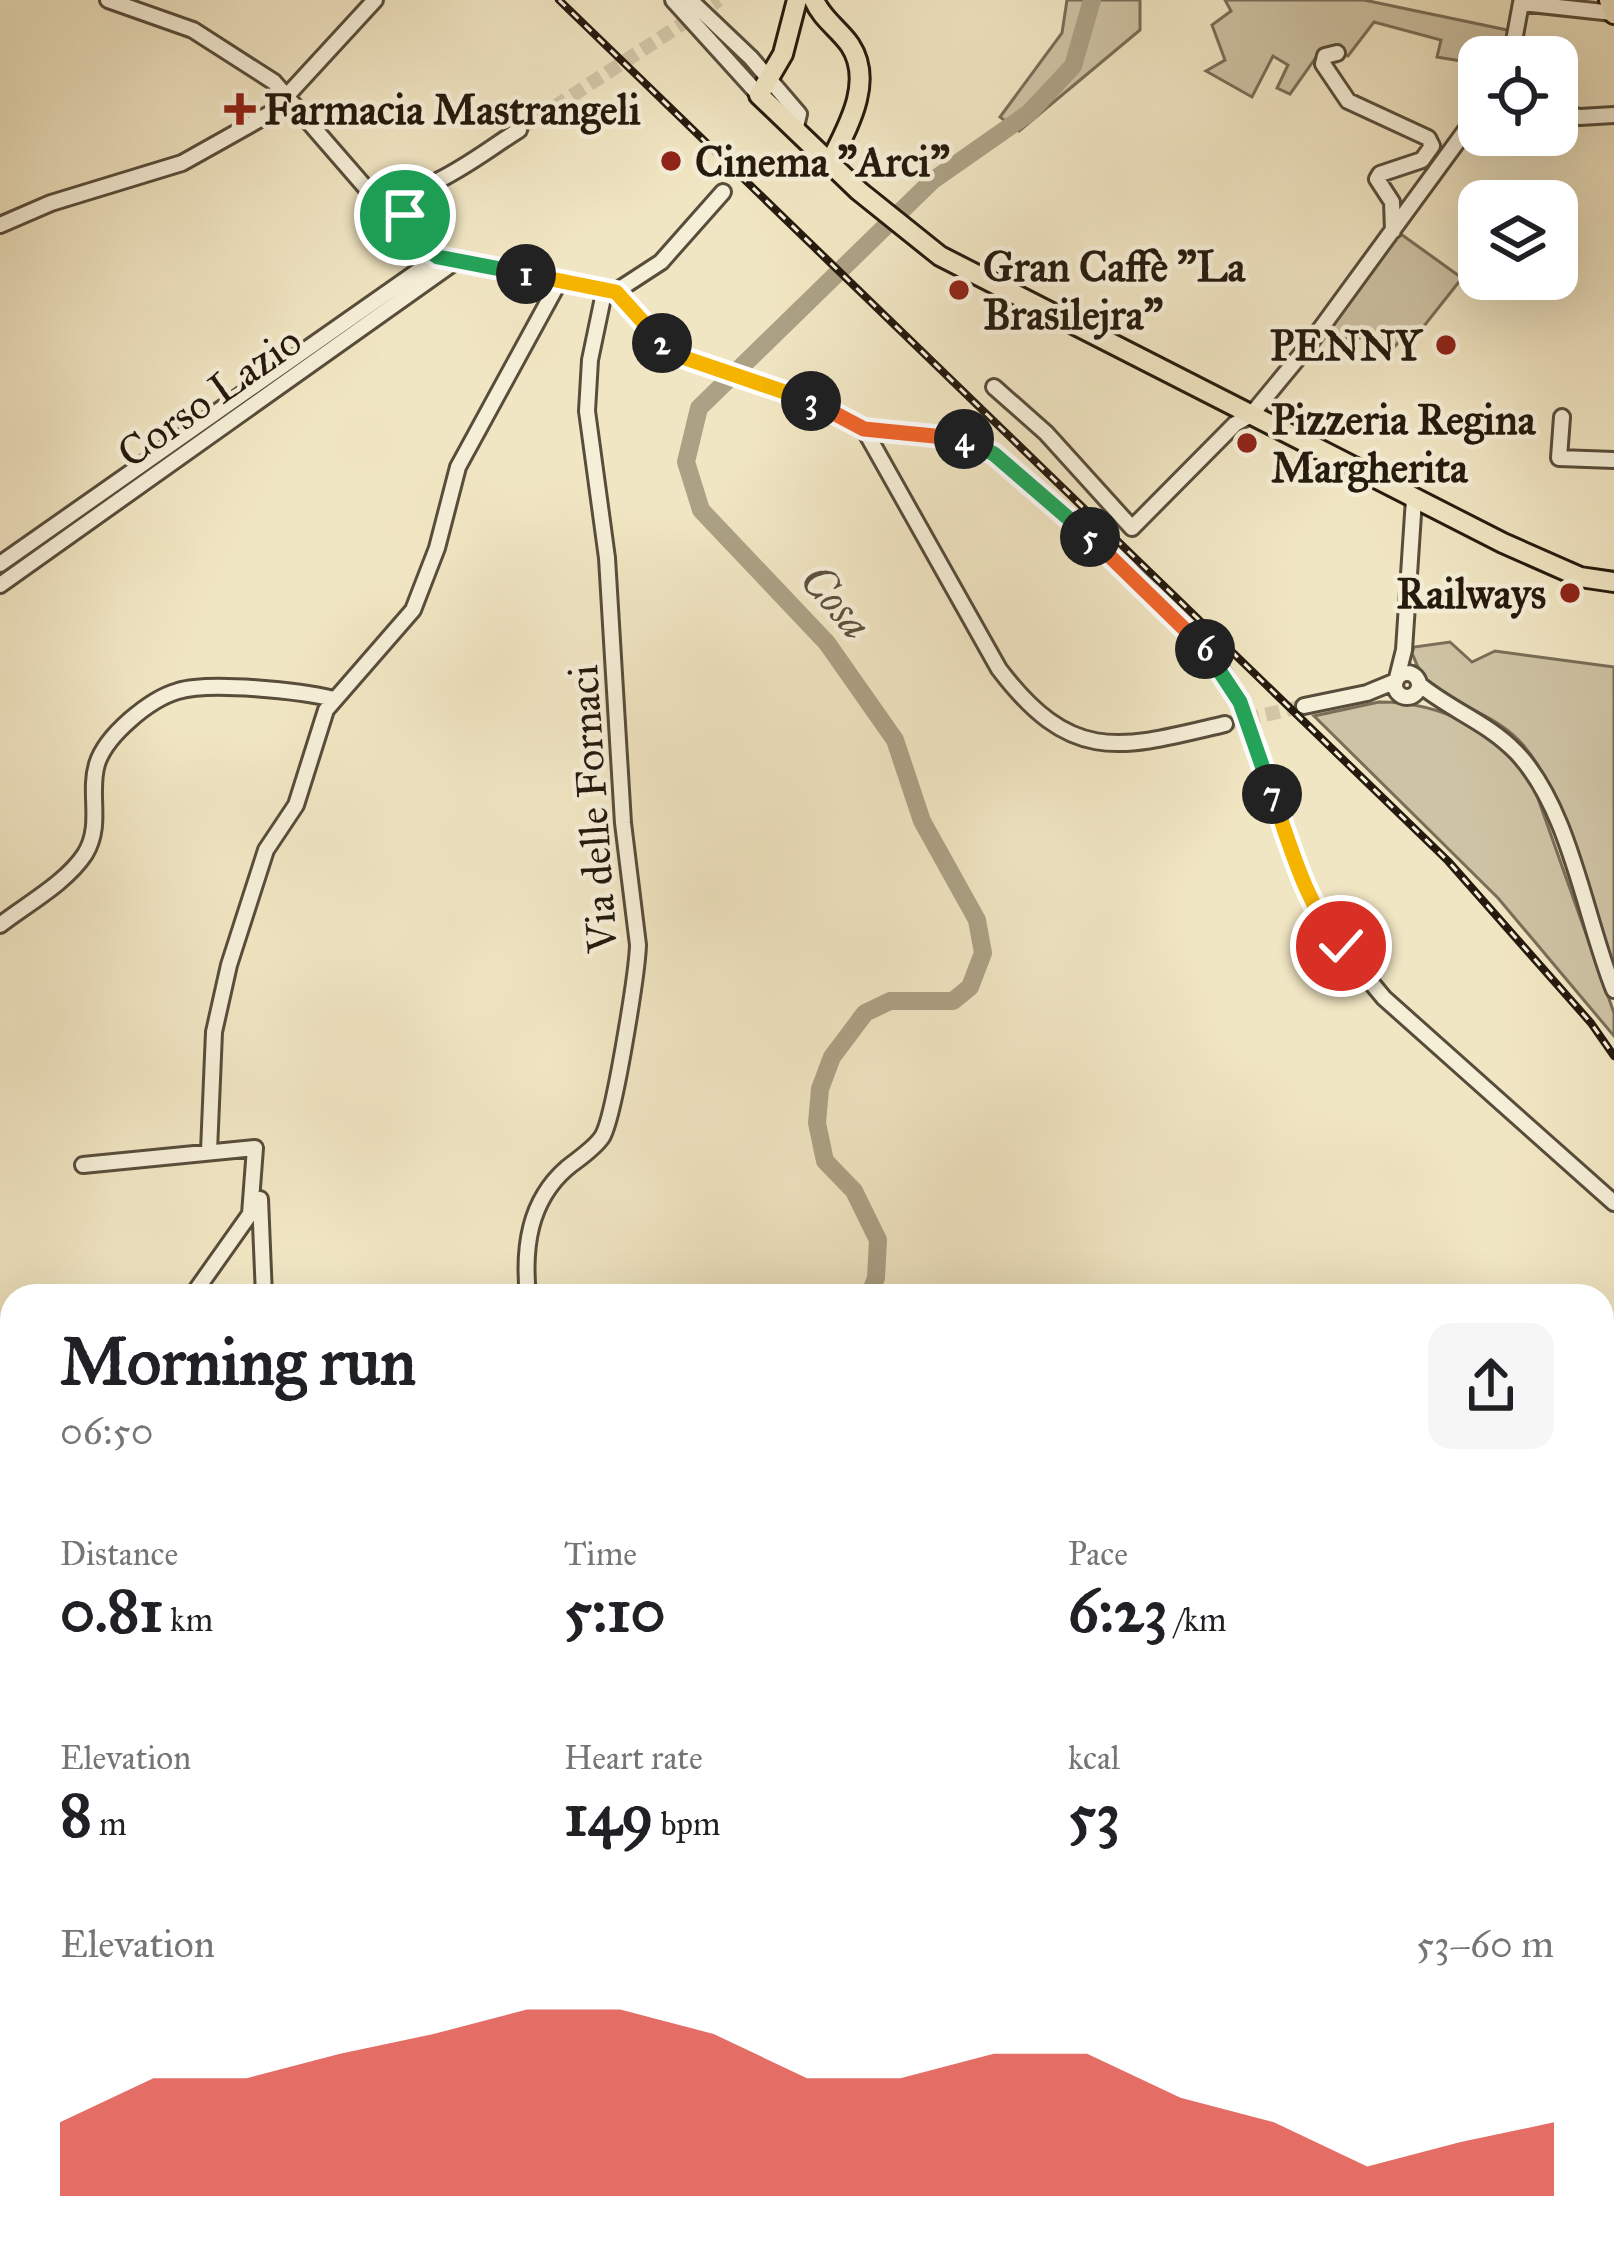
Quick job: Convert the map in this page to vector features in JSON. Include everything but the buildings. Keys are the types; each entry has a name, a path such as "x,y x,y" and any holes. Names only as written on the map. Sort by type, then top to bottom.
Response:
{"main road":[{"path":"797,0 783,54 764,81 795,131 859,191 940,256 1542,561 1580,577 1614,582"},
{"path":"814,0 852,47 858,67 854,112 829,164"},
{"path":"1609,0 1614,13"}],"street":[{"path":"108,0 193,30 274,82 409,237 432,253 610,290 658,341 685,358 841,413 864,429 999,669 1023,701 1059,730 1096,743 1136,746 1225,724"},
{"path":"0,225 51,203 182,163 288,99 374,0"},
{"path":"673,0 764,81"},
{"path":"690,0 764,81"},
{"path":"1515,36 1521,1 1614,13"},
{"path":"1336,53 1325,56 1323,64 1348,101 1428,138 1432,146 1422,160 1380,173 1378,179 1392,202 1393,231"},
{"path":"1578,117 1614,115"},
{"path":"369,193 404,194 430,184 519,130"},
{"path":"994,387 1046,433 1132,528 1235,424 1251,415 1458,141"},
{"path":"392,218 416,208 430,184"},
{"path":"610,290 661,262 723,191"},
{"path":"392,218 404,194"},
{"path":"416,208 432,253"},
{"path":"404,281 414,254 409,237"},
{"name":"Corso Lazio","path":"0,564 404,281 432,253"},
{"name":"Corso Lazio","path":"0,585 456,261"},
{"path":"208,1151 214,1032 229,965 266,850 296,805 326,710 413,610 437,548 458,466 560,280"},
{"name":"Via delle Fornaci","path":"528,1284 527,1244 547,1186 603,1136 637,973 609,579 587,411 590,360 610,290"},
{"path":"1562,417 1559,458 1614,460"},
{"path":"864,429 951,436 994,454 1192,634 1240,702 1301,878 1323,924 1384,998 1614,1203"},
{"path":"1406,685 1414,499"},
{"path":"1304,706 1406,685 1490,728 1520,756 1544,789 1614,990"},
{"path":"0,925 86,853 96,820 97,764 127,725 159,700 196,689 262,689 334,699"},
{"path":"83,1166 255,1148 255,1185 243,1229 201,1284"},
{"path":"255,1185 260,1194 264,1284"}],"shaded area":[{"path":"1067,0 1140,0 1140,30 1019,131 1000,117 1062,33"},
{"path":"1225,0 1364,0 1512,31 1511,36 1458,36 1458,60 1437,57 1441,40 1374,22 1348,56 1332,49 1317,56 1290,94 1277,88 1288,65 1273,56 1252,97 1206,71 1225,60 1212,25 1231,11"},
{"path":"1398,232 1458,275 1458,283 1409,345 1401,339 1392,350 1368,335 1350,341 1331,326"},
{"path":"1450,642 1472,662 1495,651 1614,667 1614,971 1566,822 1539,767 1514,736 1430,685 1420,671 1414,647"},
{"path":"1379,702 1449,715 1489,737 1522,770 1535,790 1614,1013 1614,1036 1498,898 1314,716"}],"waterway":[{"name":"Cosa","path":"874,1284 878,1240 854,1191 825,1161 817,1123 820,1089 832,1057 865,1013 890,1001 953,1001 970,987 983,953 977,920 922,821 895,740 827,643 701,510 686,462 699,408 932,181 1029,113 1073,66 1092,0"}],"tunnel":[{"path":"519,130 719,0"},
{"path":"1225,724 1304,706"}],"railway":[{"path":"559,0 1448,861 1591,1023 1614,1056"}],"place":[{"name":"Farmacia Mastrangeli","path":"240,109"},
{"name":"Cinema \"Arci\"","path":"671,161"},
{"name":"Gran Caffè \"La Brasilejra\"","path":"959,290"},
{"name":"PENNY","path":"1446,345"},
{"name":"Pizzeria Regina Margherita","path":"1247,443"},
{"name":"Railways","path":"1570,593"}],"route":[{"path":"405,215 416,208 425,248 438,257 616,292 658,341 685,358 841,413 864,429 951,436 994,454 1140,582 1221,669 1240,702 1301,878 1323,924 1341,946"}]}
